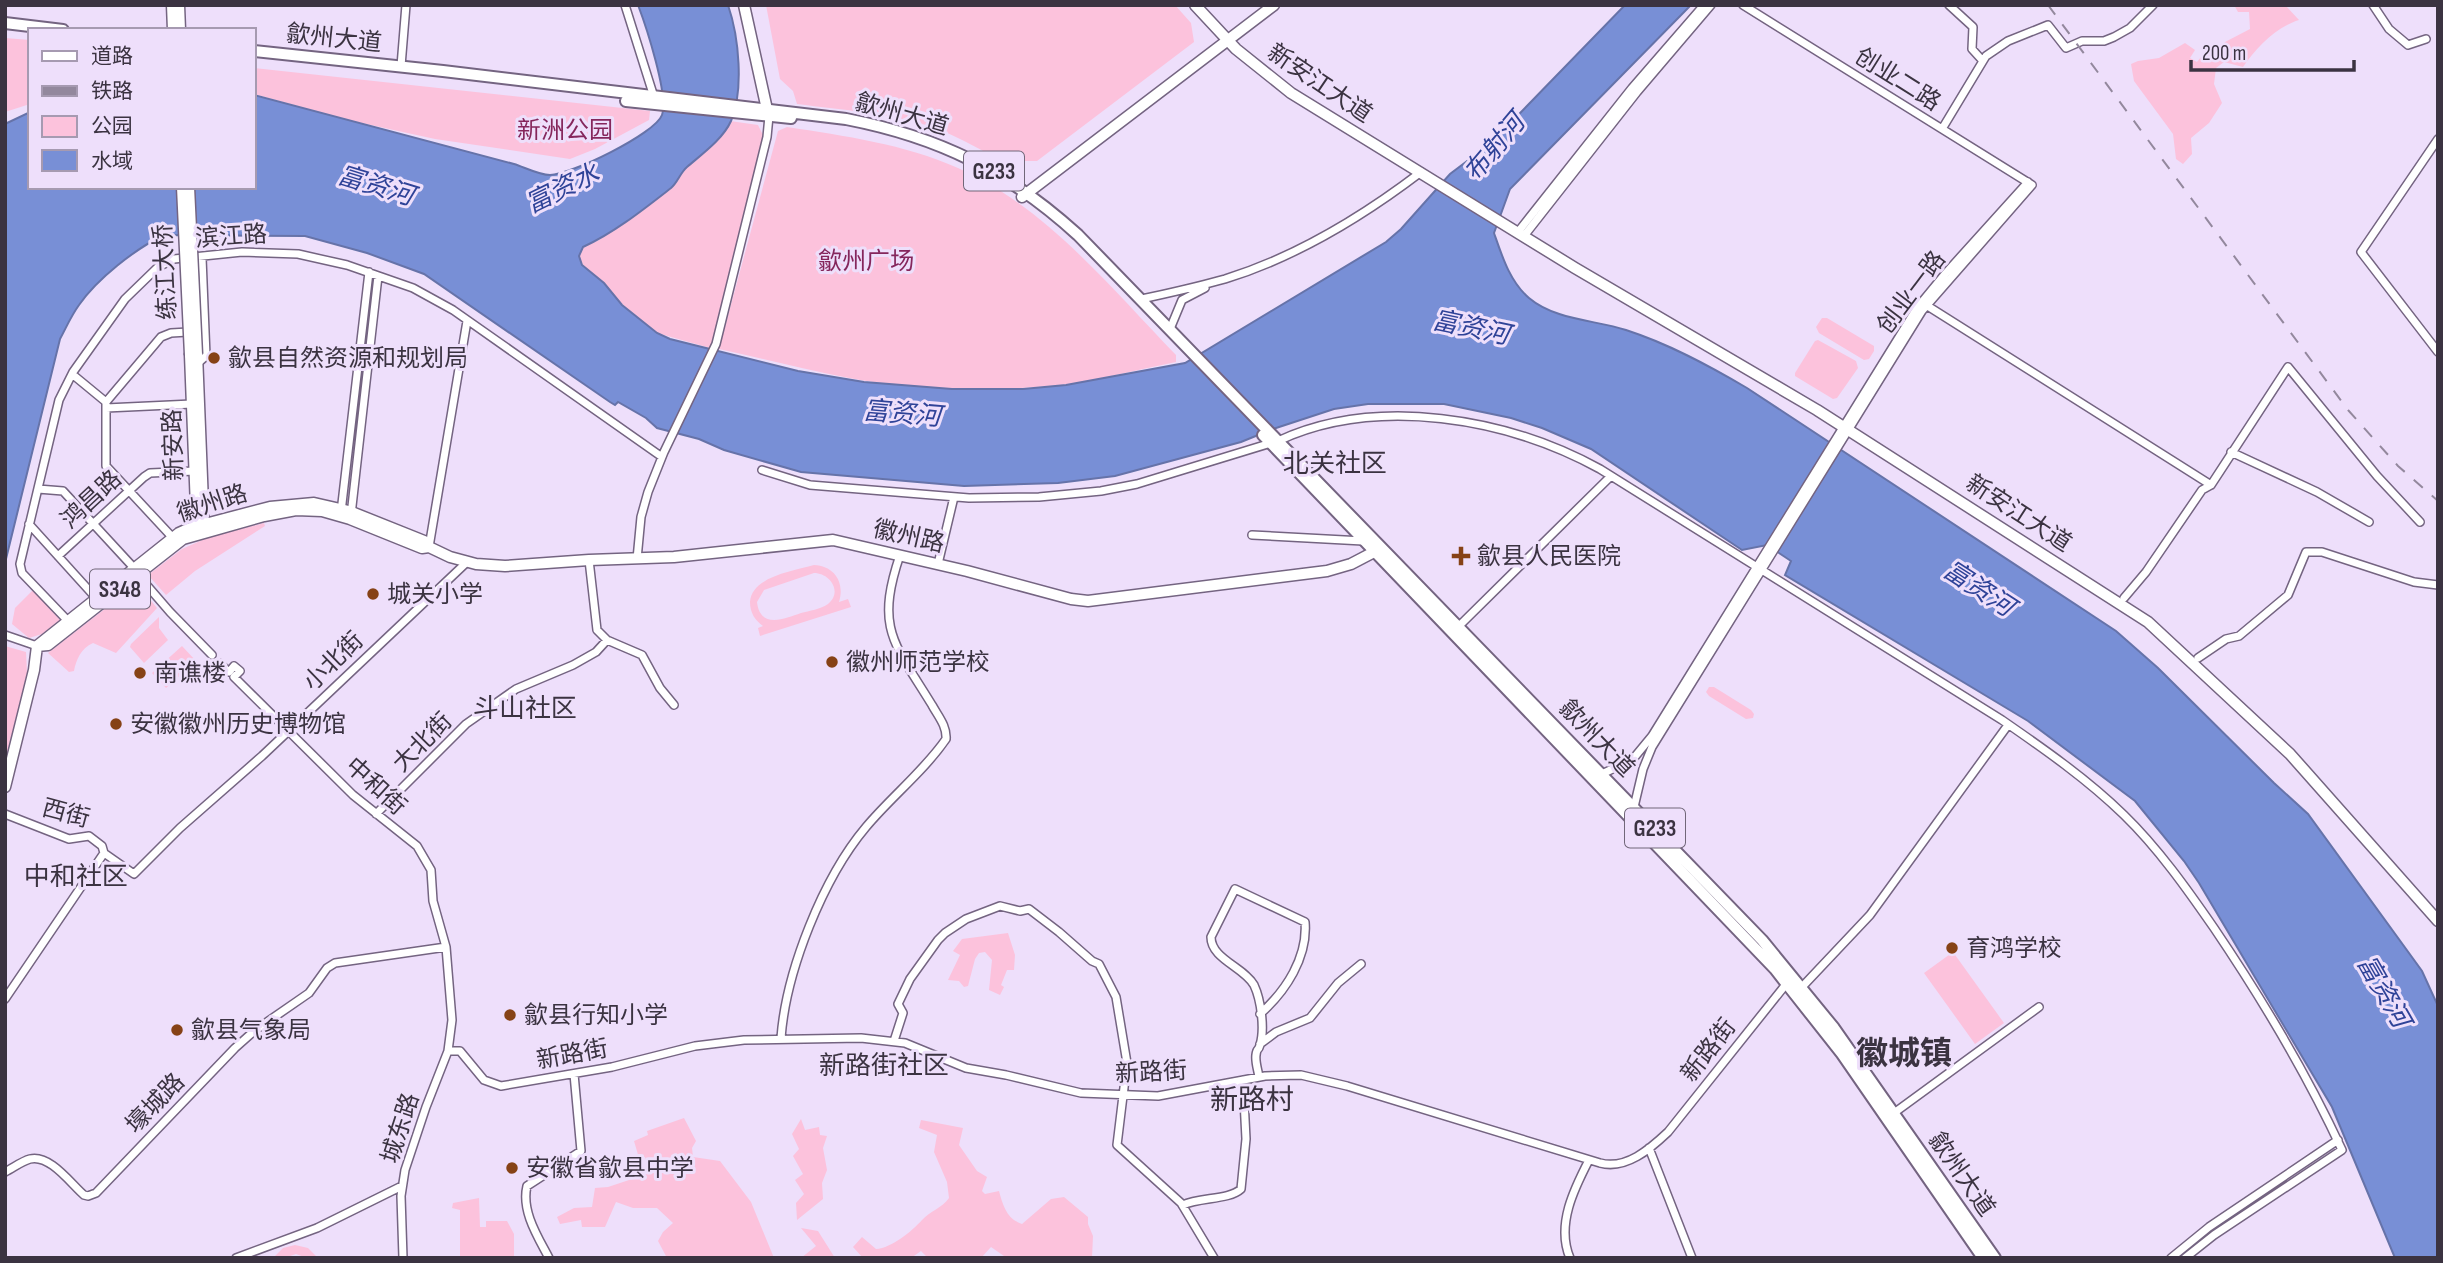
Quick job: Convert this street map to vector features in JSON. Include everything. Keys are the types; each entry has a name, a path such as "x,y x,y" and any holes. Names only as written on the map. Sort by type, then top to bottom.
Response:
{"highway":[{"path":"5,22 48,28"},
{"path":"5,30 28,33"},
{"name":"歙州大道","path":"256,51 401,66 658,100"},
{"name":"歙州大道","path":"256,58 768,111 908,140 961,161 1022,193 1078,235 1170,328 1186,350"},
{"name":"歙州大道","path":"1022,193 1186,350"},
{"name":"G233","path":"1186,350 1272,440"},
{"name":"歙州大道","path":"1272,440 1363,541 1734,924 1787,983 1842,1054 1983,1258"},
{"name":"歙州大道","path":"1272,440 1459,626 1755,932 1834,1028 1995,1258"}],"main road":[{"path":"172,5 173,28"},
{"path":"179,5 180,28"},
{"path":"744,5 768,111"},
{"path":"750,5 768,111"},
{"name":"新安江大道","path":"1195,5 1263,72 1291,93 1421,172 1436,177"},
{"name":"新安江大道","path":"1203,5 1227,36 1294,88 1519,229 2124,598 2161,624 2302,758 2438,912"},
{"path":"1022,193 1264,5"},
{"path":"1227,36 1275,5"},
{"name":"练江大桥","path":"182,189 195,358"},
{"name":"练江大桥","path":"189,189 195,358"},
{"name":"新安路","path":"195,358 192,404 201,529"},
{"name":"新安路","path":"195,358 201,529"},
{"name":"新安江大道","path":"1845,429 2129,608 2157,629 2290,754 2438,921"},
{"name":"徽州路","path":"37,646 48,645 173,538 287,504 314,503 424,541 442,554 467,562 518,565 674,558 833,540 1071,599 1095,601 1327,571 1351,565 1374,552"},
{"name":"徽州路","path":"37,646 96,598 201,529"},
{"path":"5,787 34,670 37,646"}],"street":[{"path":"401,66 406,5"},
{"path":"625,5 658,100"},
{"path":"1519,229 1632,88 1704,5"},
{"path":"1519,229 1711,5"},
{"name":"创业二路","path":"1743,5 2030,184"},
{"path":"1948,5 1973,27 1972,49 1982,60"},
{"path":"1942,129 1982,60 2008,41 2048,25 2066,48 2082,41 2104,41 2130,28 2153,5"},
{"path":"2373,5 2389,29 2408,45 2426,39"},
{"path":"637,559 645,502 663,454 716,344 768,137 768,111"},
{"path":"2438,139 2361,252 2438,352"},
{"path":"1170,328 1178,307 1185,298 1328,234 1378,204 1421,172"},
{"name":"创业一路","path":"1845,429 1926,305 2030,184"},
{"name":"创业一路","path":"1845,429 1917,308 1945,274 2030,184"},
{"name":"滨江路","path":"68,621 21,570 21,555 59,400 72,374 117,309 143,280 168,261 242,252 284,252 324,258 369,272 428,296 663,454"},
{"path":"195,358 206,356 202,258"},
{"path":"346,514 369,272"},
{"path":"346,514 378,276"},
{"path":"1142,299 1225,279"},
{"path":"1926,305 2211,485"},
{"path":"429,547 467,321"},
{"path":"173,538 106,466 106,405 161,337 171,333 205,331"},
{"path":"2124,598 2146,572 2202,490 2211,485 2288,367 2339,431 2420,523"},
{"path":"72,374 106,405 192,404"},
{"path":"762,470 810,485 954,497 1039,497 1119,488 1167,476 1303,429 1395,417 1445,419 1492,427 1524,436 1576,457 1611,476 2008,725 2056,759 2112,804 2134,826 2206,917 2301,1068 2342,1150 2225,1227 2185,1258"},
{"path":"1634,807 1643,769 1652,747 1845,429"},
{"path":"2231,452 2317,492 2369,522"},
{"name":"鸿昌路","path":"58,556 128,490 150,473 195,471"},
{"path":"1459,626 1611,476"},
{"path":"38,489 63,491 212,656"},
{"path":"939,565 954,497"},
{"path":"29,524 96,598"},
{"path":"1252,535 1363,541"},
{"path":"2198,658 2225,639 2239,636 2288,595 2306,552 2322,552 2414,582 2438,585"},
{"path":"781,1038 783,1014 791,981 831,877 867,826 946,737 944,725 898,649 888,622 888,598 900,555"},
{"path":"589,560 595,624 599,632 607,640 642,655 662,691 674,705"},
{"name":"小北街","path":"104,853 134,874 180,828 467,562"},
{"path":"1602,774 1633,759 1652,736 1758,570"},
{"path":"8,636 37,646"},
{"name":"大北街","path":"376,814 466,724 516,689 573,665 596,652 607,640"},
{"name":"中和街","path":"219,663 289,729 353,795 416,846 431,870 435,911 446,947"},
{"path":"1802,986 1870,915 2008,725"},
{"name":"西街","path":"5,814 69,839 89,836 102,846 104,853 5,999"},
{"path":"1259,1077 1256,1056 1260,1044 1258,998 1252,982 1215,950 1211,942 1235,889 1306,922 1305,943 1298,964 1280,994 1260,1014"},
{"path":"894,1041 903,1013 898,1004 911,979 938,940 966,919 999,906 1020,911 1029,909 1099,964 1108,979 1116,997 1127,1063 1116,1145 1183,1205 1214,1258"},
{"name":"城东路","path":"236,1258 250,1256 335,1220 402,1186 426,1107 448,1051 453,1009 446,947"},
{"name":"壕城路","path":"5,1172 30,1159 36,1159 54,1167 84,1195 96,1194 235,1048 309,993 330,966 342,961 446,947"},
{"path":"1260,1044 1276,1032 1310,1018 1338,984 1361,964"},
{"name":"新路街","path":"448,1051 460,1051 484,1080 497,1085 612,1067 695,1046 744,1040 845,1037 894,1041 919,1048 966,1068 1081,1093 1171,1094 1279,1074 1301,1075 1347,1086 1605,1165 1619,1165 1668,1132 1787,983"},
{"path":"1894,1113 2039,1007"},
{"path":"550,1258 527,1211 525,1193 528,1185 581,1151 574,1074"},
{"path":"1183,1205 1202,1198 1234,1194 1241,1189 1246,1139 1243,1080"},
{"path":"2171,1258 2209,1227 2338,1140"},
{"path":"1649,1147 1692,1258"},
{"path":"1570,1258 1564,1241 1565,1225 1573,1196 1589,1160"},
{"path":"402,1186 403,1258"}],"green space":[{"path":"766,5 1175,5 1191,23 1194,42 1037,161 1024,161 1012,166 955,136 918,123 797,104 793,91 780,79"},
{"path":"2234,5 2285,5 2299,20 2267,39 2243,67 2224,62 2216,68 2214,84 2222,103 2209,123 2191,138 2192,154 2183,164 2176,159 2173,134 2134,81 2131,64 2159,58 2185,43 2195,50 2190,58 2197,62 2210,46 2221,50 2225,42 2250,29 2249,12 2238,12"},
{"path":"5,38 28,40 28,105 5,112"},
{"name":"新洲公园","path":"256,68 650,111 649,120 570,159 435,139 348,120 256,95"},
{"path":"730,121 758,125 763,135 714,343 710,348 657,333 582,265 579,256 583,247 599,240 672,187"},
{"name":"歙州广场","path":"787,127 874,142 917,153 958,168 990,184 1020,204 1076,251 1176,355 1176,362 1051,386 947,389 869,381 719,349 778,131"},
{"path":"1822,318 1827,318 1874,346 1869,359 1864,360 1819,333 1816,327"},
{"path":"1818,340 1856,361 1858,368 1837,398 1833,399 1795,376"},
{"path":"264,523 265,526 195,571 166,595 148,575 182,549 207,538"},
{"path":"814,565 833,572 841,588 839,602 848,599 851,607 760,636 758,628 763,626 755,619 750,602 758,586 785,572","holes":["814,573 820,574 833,584 834,589 832,599 825,606 774,620 763,616 759,610 757,602 764,590"]},
{"path":"137,584 157,608 116,653 93,643 80,655 74,671 69,672 48,653"},
{"path":"33,590 60,620 42,634 29,638 12,624 15,608"},
{"path":"159,617 159,628 168,640 144,663 130,647"},
{"path":"5,646 26,652 27,673 5,762"},
{"path":"182,646 196,661 166,688 152,673"},
{"path":"1709,687 1714,687 1751,710 1753,718 1746,719 1709,696 1706,692"},
{"path":"1008,933 1015,955 1014,970 1007,970 1000,995 989,990 992,960 985,952 979,953 975,959 968,986 964,987 959,981 948,980 960,955 953,951 962,939"},
{"path":"1953,952 2004,1023 1975,1044 1924,973"},
{"path":"684,1118 696,1141 692,1148 693,1157 720,1161 751,1202 774,1258 667,1258 658,1241 673,1223 657,1208 633,1208 616,1202 605,1227 582,1227 581,1220 560,1224 557,1217 574,1208 592,1207 595,1188 608,1187 650,1173 645,1157 639,1158 634,1141 648,1135 647,1131"},
{"path":"801,1119 805,1130 819,1127 820,1135 827,1136 823,1148 827,1170 822,1183 823,1199 797,1220 796,1203 804,1194 795,1180 803,1174 793,1156 799,1149 792,1134"},
{"path":"921,1120 963,1128 959,1145 977,1171 987,1177 982,1191 985,1194 999,1191 1006,1211 1017,1222 1022,1224 1051,1199 1064,1197 1088,1217 1093,1236 1092,1258 1015,1258 1004,1256 991,1247 981,1258 928,1258 921,1251 911,1258 863,1258 853,1247 862,1237 876,1249 889,1246 949,1198 947,1182 934,1152 937,1135 919,1128"},
{"path":"479,1198 480,1227 486,1227 486,1221 507,1221 514,1234 514,1258 460,1257 460,1210 452,1208 453,1203"},
{"path":"801,1228 818,1231 835,1258 801,1258 816,1246"},
{"path":"295,1245 308,1248 318,1258 296,1254 273,1258 283,1248"}],"water":[{"path":"638,5 728,5 739,63 738,94 727,128 718,140 685,169 671,188 617,228 583,247 579,256 582,265 604,283 622,305 657,333 670,339 798,371 864,382 952,389 1023,389 1066,385 1185,363 1386,242 1450,174 1491,143 1625,5 1691,5 1510,189 1494,233 1512,276 1522,292 1551,311 1614,327 1658,342 1747,388 2116,631 2158,668 2308,814 2422,971 2438,1006 2438,1258 2395,1258 2332,1107 2199,883 2135,801 2028,721 1785,575 1791,561 1767,545 1742,550 1591,449 1511,418 1444,404 1368,404 1334,409 1241,442 1115,476 1058,483 964,486 801,472 657,428 646,418 618,402 615,405 610,402 424,274 367,253 305,236 164,235 129,256 96,285 76,309 60,339 5,563 5,124 28,113 28,189 256,189 256,96 550,175 575,168 611,152 656,123 662,115 663,106 660,77"}],"railway":[{"path":"2048,5 2348,410 2398,466 2438,501"}],"place":[{"name":"歙县自然资源和规划局","path":"214,358"},
{"name":"歙县人民医院","path":"1461,556"},
{"name":"城关小学","path":"373,594"},
{"name":"徽州师范学校","path":"832,662"},
{"name":"南谯楼","path":"140,673"},
{"name":"安徽徽州历史博物馆","path":"116,724"},
{"name":"育鸿学校","path":"1952,948"},
{"name":"歙县行知小学","path":"510,1015"},
{"name":"歙县气象局","path":"177,1030"},
{"name":"安徽省歙县中学","path":"512,1168"}],"district":[{"name":"北关社区","path":"1335,463"},
{"name":"斗山社区","path":"525,708"},
{"name":"中和社区","path":"76,876"},
{"name":"徽城镇","path":"1904,1053"},
{"name":"新路街社区","path":"884,1065"},
{"name":"新路村","path":"1252,1099"}],"water label":[{"name":"布射河","path":"1494,147"},
{"name":"富资河","path":"376,185"},
{"name":"富资水","path":"562,188"},
{"name":"富资河","path":"1471,327"},
{"name":"富资河","path":"902,413"},
{"name":"富资河","path":"1979,588"},
{"name":"富资河","path":"2384,991"}]}
